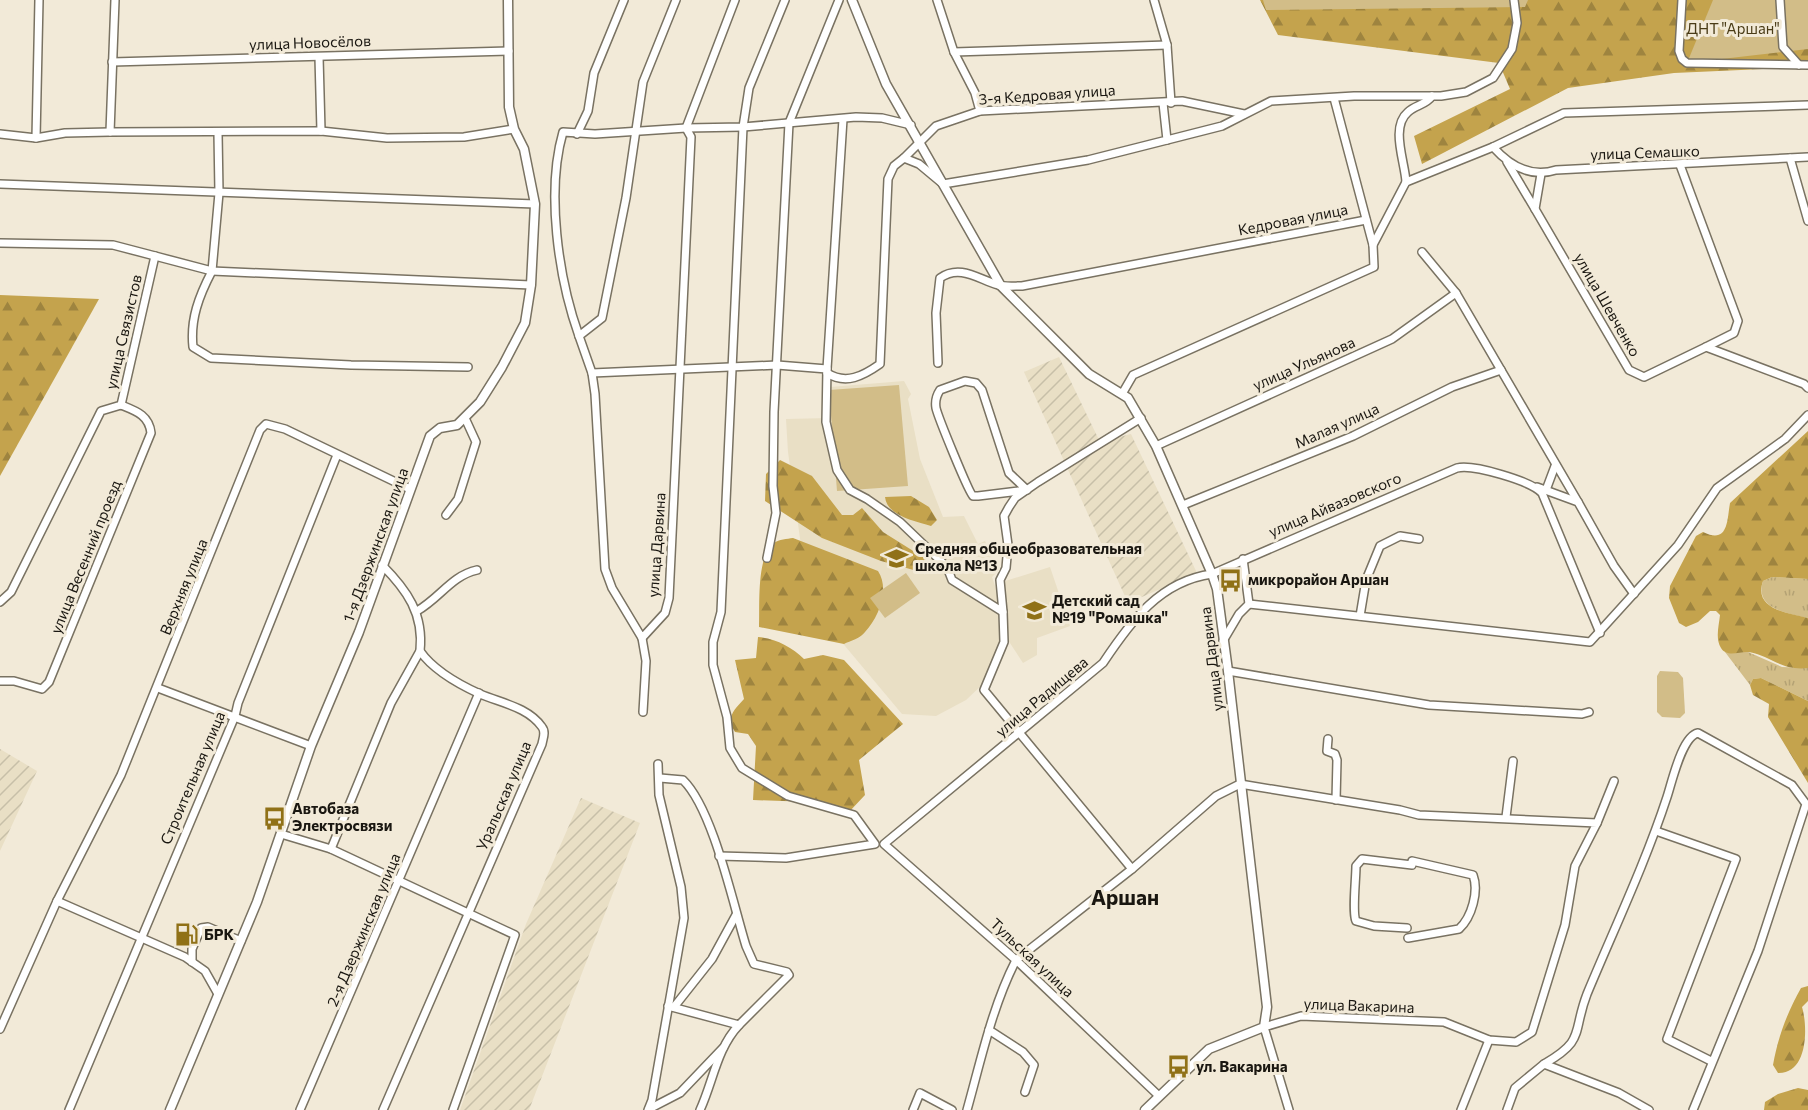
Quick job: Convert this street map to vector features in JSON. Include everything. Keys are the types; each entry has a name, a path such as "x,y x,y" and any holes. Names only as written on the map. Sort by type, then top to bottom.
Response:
{"street":[{"path":"36,138 39,0"},
{"path":"110,132 115,0"},
{"name":"1-я Дзержинская улица","path":"170,1110 242,941 311,746 345,670 410,489 434,431 457,425 480,402 525,323 531,285 535,204 524,149 514,129 509,107 508,0"},
{"path":"577,134 588,111 594,73 624,0"},
{"path":"579,336 602,318 643,82 676,0"},
{"name":"улица Дарвина","path":"642,638 665,613 669,598 691,137 686,128 735,0"},
{"path":"719,856 786,858 874,843 854,815 788,796 742,768 730,748 723,699 713,665 713,642 721,612 730,367 743,127 749,88 785,0"},
{"path":"767,558 776,513 773,486 777,365 789,123 839,0"},
{"path":"852,0 879,70 920,141"},
{"path":"937,0 954,52 975,93 980,111"},
{"path":"1154,0 1167,45 1167,140"},
{"path":"943,184 1088,160 1222,126 1271,101 1458,95 1494,78 1512,49 1517,23 1514,0"},
{"path":"1682,0 1679,51 1682,59 1687,63 1808,64"},
{"path":"1780,0 1783,47 1799,65"},
{"path":"954,52 1167,45"},
{"name":"улица Новосёлов","path":"112,62 509,51"},
{"path":"319,57 321,131"},
{"path":"1373,245 1406,182 1400,124 1405,114 1432,96"},
{"path":"1334,98 1366,220"},
{"name":"3-я Кедровая улица","path":"904,158 920,141 944,122 980,111 1089,104 1199,103 1245,115"},
{"path":"1406,182 1493,147 1564,113 1808,105"},
{"path":"644,712 646,661 642,638 622,606 605,569 599,432 592,373 568,306 563,278 554,194 557,151 563,132 577,134 743,127 869,117 911,125"},
{"path":"843,119 827,371 826,422 837,470 850,490 867,498 908,529 947,567 952,580 1003,612"},
{"path":"0,134 36,138 65,133 321,131 387,138 464,137 514,129"},
{"path":"218,133 219,193 212,271 201,293 191,333 193,347 211,358 329,365 468,367"},
{"name":"улица Дарвина","path":"920,141 1001,286 1089,374 1128,398 1156,446 1212,574 1217,589 1228,671 1267,1007 1264,1027 1289,1110"},
{"name":"улица Семашко","path":"1493,147 1507,162 1541,174 1556,170 1808,158"},
{"path":"592,373 777,365 827,371 833,378 855,378 880,364 888,179 894,166 904,158"},
{"name":"улица Дарвина","path":"904,158 919,164 943,184"},
{"path":"1790,158 1808,220"},
{"name":"улица Шевченко","path":"1507,162 1629,370 1644,376 1734,333 1738,321 1680,165"},
{"path":"1535,209 1541,174"},
{"path":"0,184 219,193 391,196 535,204"},
{"name":"Кедровая улица","path":"1001,286 1022,286 1366,220 1373,245 1374,267 1133,375 1122,394"},
{"path":"0,243 113,245 212,271 531,285"},
{"path":"1422,252 1456,293 1614,566 1634,594"},
{"name":"улица Связистов","path":"0,603 11,592 101,411 121,405 155,256"},
{"path":"938,363 936,313 940,278 957,271 1001,286"},
{"name":"улица Ульянова","path":"1156,446 1392,339 1456,293"},
{"path":"1706,347 1804,384 1808,388"},
{"name":"Малая улица","path":"1183,506 1353,436 1452,387 1501,370"},
{"path":"965,381 979,386 1009,473 1027,490 978,496 973,496 968,492 964,474 936,407 940,390 965,381"},
{"name":"улица Весенний проезд","path":"0,681 14,681 42,689 49,682 151,433 150,424 145,417 121,405"},
{"path":"1249,604 1574,643 1590,642 1678,545 1694,518 1717,488 1785,439 1808,415"},
{"path":"446,515 458,499 476,442 465,418"},
{"path":"1132,868 1022,732 984,690 1004,642 1000,580 1005,573 1008,545 1004,516 1015,498 1141,418"},
{"name":"Верхняя улица","path":"0,1029 57,901 121,775 158,688 260,430 266,424 271,424 410,489"},
{"name":"Строительная улица","path":"69,1110 235,716 238,703 337,455"},
{"path":"1546,490 1556,466"},
{"name":"улица Айвазовского","path":"1212,574 1457,468 1469,467 1537,487"},
{"path":"1537,487 1578,502"},
{"path":"1537,487 1546,499 1599,633"},
{"path":"1360,616 1366,580 1380,546 1400,536 1419,539"},
{"path":"1244,559 1249,604"},
{"path":"331,849 391,703 410,665 420,651 417,611 398,581 382,565"},
{"path":"417,611 435,600 460,574 477,570"},
{"name":"улица Радищева","path":"884,844 1103,663 1123,632 1162,592 1197,576 1212,574"},
{"path":"1223,641 1239,614 1249,604"},
{"name":"Уральская улица","path":"383,1110 544,734 543,727 523,711 479,693 433,667 420,651"},
{"path":"1228,671 1429,705 1582,714 1589,712"},
{"path":"158,688 311,746"},
{"name":"2-я Дзержинская улица","path":"302,1110 479,693"},
{"path":"1507,1110 1515,1088 1574,1043 1581,1024 1582,1008 1587,994 1656,831 1681,753 1695,733 1792,785 1806,804 1758,951 1711,1061 1693,1110"},
{"path":"1328,739 1327,751 1335,754 1337,760 1336,800"},
{"path":"1506,817 1513,761"},
{"path":"648,1109 671,1007 684,918 681,887 659,795 660,778 657,764"},
{"path":"660,778 683,780 693,789 705,812 736,915 754,964 787,972 789,975 730,1034 700,1110"},
{"path":"1461,1110 1489,1041 1516,1042 1532,1032 1565,926 1575,866 1597,823 1614,782"},
{"path":"967,1110 989,1030 1016,960 1132,868 1216,796 1240,784 1419,815 1506,817 1597,823"},
{"path":"1656,831 1736,859 1668,1039 1711,1061"},
{"path":"281,834 331,849 515,935 453,1110"},
{"name":"Тульская улица","path":"884,844 1016,960 1159,1096"},
{"path":"1407,928 1363,924 1356,921 1353,915 1357,895 1356,866 1362,860 1412,863 1473,875 1476,882 1471,911 1466,923 1459,928 1408,938"},
{"path":"57,901 192,962 205,971 218,994"},
{"path":"671,1007 712,959 736,915"},
{"path":"192,962 192,949 201,928 208,927 242,941"},
{"path":"671,1007 739,1025"},
{"name":"улица Вакарина","path":"1146,1110 1209,1049 1264,1027 1301,1016 1444,1022 1489,1041"},
{"path":"989,1030 1023,1052 1034,1065 1026,1092"},
{"path":"648,1109 680,1093 723,1048"},
{"path":"1544,1064 1619,1093 1649,1110"},
{"path":"913,1110 920,1094 952,1110"}],"shaded area":[{"path":"1059,357 1100,442 1131,434 1197,573 1128,603 1024,372"},
{"name":"Средняя общеобразовательная школа №13","path":"904,381 911,394 908,399 920,459 943,517 964,516 978,544 985,541 998,571 992,577 997,592 1001,635 996,659 987,680 966,700 936,716 902,714 809,603 788,452 786,419 829,418 830,387"},
{"name":"Детский сад №19 \"Ромашка\"","path":"1050,567 1070,626 1037,638 1037,655 1023,663 1006,637 1002,582"},
{"path":"0,749 37,771 0,851"},
{"path":"581,798 640,823 529,1110 460,1110 526,924"}],"green space":[{"path":"1260,0 1808,0 1808,67 1674,73 1568,88 1422,164 1414,136 1510,89 1499,63 1278,35"},
{"path":"1263,0 1528,0 1525,7 1266,10"},
{"name":"ДНТ \"Аршан\"","path":"1713,0 1808,0 1808,49 1687,63"},
{"path":"0,295 99,299 0,476"},
{"path":"899,385 908,486 837,491 829,390"},
{"path":"1808,431 1808,579 1772,577 1763,581 1761,590 1767,604 1808,618 1808,668 1799,668 1783,665 1749,652 1727,653 1721,648 1718,640 1720,615 1716,611 1710,611 1698,622 1686,627 1679,623 1669,598 1670,586 1696,536 1703,532 1712,535 1722,533 1727,523 1730,503"},
{"path":"780,460 812,476 842,515 853,515 862,508 883,532 926,559 934,570 928,574 881,561 822,538 765,501 766,474"},
{"path":"911,496 929,507 937,520 931,526 896,513 891,509 885,497"},
{"path":"793,538 878,571 883,586 881,603 875,619 861,636 844,644 759,627 760,582 764,559 768,549 774,543"},
{"path":"906,573 920,593 885,618 870,598"},
{"path":"1772,577 1808,579 1808,618 1782,611 1768,604 1761,590 1763,581"},
{"path":"758,637 783,644 804,659 823,655 844,660 903,724 859,760 865,795 849,812 811,802 753,800 756,746 748,734 735,732 731,718 744,699 735,660 756,658"},
{"path":"1725,652 1748,652 1782,667 1808,668 1808,701 1761,678 1753,679 1750,685"},
{"path":"1660,671 1678,672 1683,678 1685,713 1680,718 1662,717 1657,712 1657,676"},
{"path":"1761,678 1808,701 1808,783 1768,717 1769,704 1753,695 1750,685 1753,679"},
{"path":"1808,986 1808,1001 1802,1007 1805,1026 1804,1048 1795,1066 1788,1071 1778,1073 1773,1065 1784,1025 1801,988"},
{"path":"1798,1088 1808,1090 1808,1110 1764,1110 1765,1102 1778,1094"}],"place":[{"name":"Средняя общеобразовательная школа №13","path":"897,558"},
{"name":"микрорайон Аршан","path":"1230,580"},
{"name":"Детский сад №19 \"Ромашка\"","path":"1034,610"},
{"name":"Автобаза Электросвязи","path":"274,818"},
{"name":"БРК","path":"186,935"},
{"name":"ул. Вакарина","path":"1178,1067"}],"district":[{"name":"Аршан","path":"1125,898"}]}
